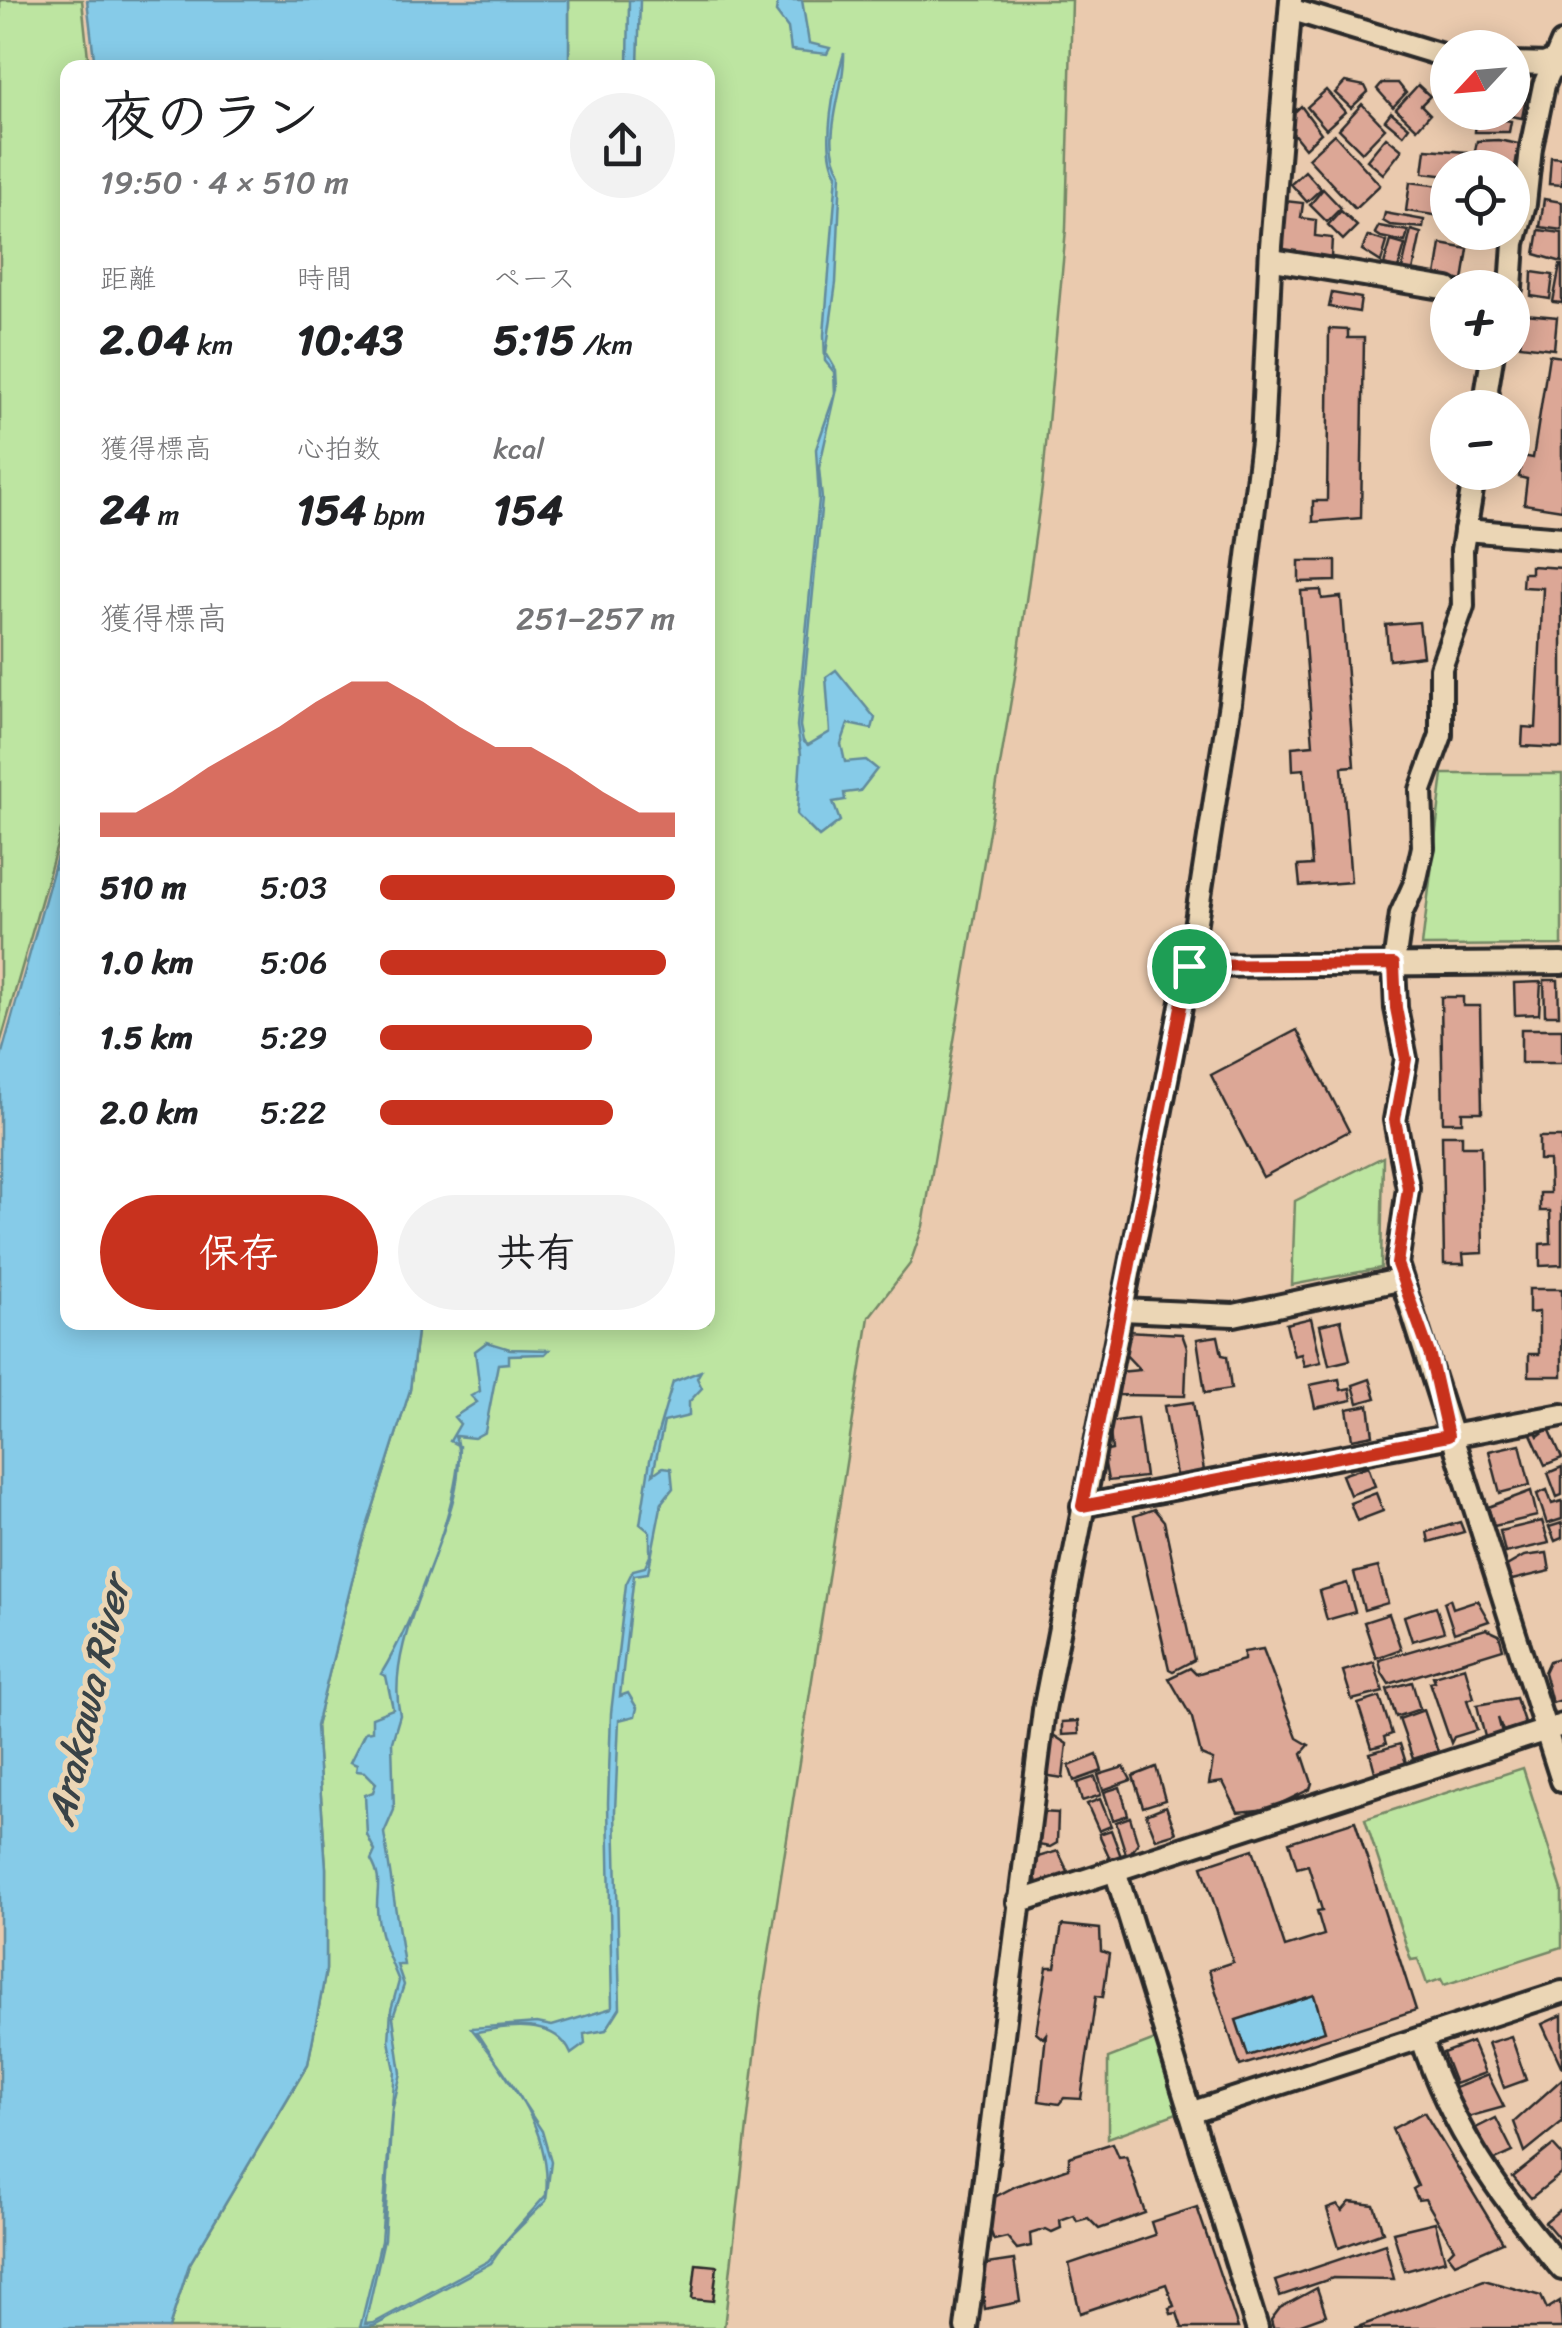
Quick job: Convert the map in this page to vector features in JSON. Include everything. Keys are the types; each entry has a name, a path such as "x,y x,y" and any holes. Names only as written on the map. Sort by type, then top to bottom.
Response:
{"street":[{"path":"966,2328 1044,1710 1189,966 1230,703 1262,442 1292,5 1430,52"},
{"path":"1512,270 1514,243 1558,57 1530,61"},
{"path":"1274,260 1430,286"},
{"path":"1471,490 1465,530 1463,606 1441,668 1441,735 1421,790 1421,857 1402,914 1394,964 1396,1008 1406,1059 1395,1120 1408,1188 1397,1250 1399,1280 1416,1312 1448,1436 1554,1728 1562,1781"},
{"path":"1465,530 1562,538"},
{"path":"1189,966 1562,963"},
{"path":"1122,1310 1234,1314 1399,1280"},
{"path":"1082,1506 1562,1415"},
{"path":"1018,1902 1554,1728"},
{"path":"1115,1870 1257,2328"},
{"path":"1190,2113 1562,1992"},
{"path":"1422,2038 1442,2094 1468,2146 1524,2226 1562,2269"}],"green space":[{"path":"0,0 82,0 88,60 60,60 60,834 0,1044"},
{"path":"569,0 1072,0 1066,229 1042,488 1017,664 923,1226 910,1264 869,1317 761,2004 724,2328 169,2328 189,2265 308,2064 326,1970 326,1868 316,1726 360,1549 410,1390 417,1330 715,1330 715,60 569,60"},
{"path":"1443,774 1562,774 1562,945 1422,946"},
{"path":"1383,1157 1381,1268 1292,1285 1295,1201"},
{"path":"1523,1768 1562,1890 1562,1947 1444,1985 1441,1979 1427,1984 1418,1959 1411,1960 1365,1819"},
{"path":"1155,2040 1177,2113 1108,2138 1108,2058"}],"water":[{"path":"87,0 569,0 569,60 94,60"},
{"path":"629,0 640,0 638,60 628,60"},
{"path":"778,0 802,0 809,43 830,48 827,54 791,50 788,28 776,12"},
{"path":"844,53 832,145 841,173 836,283 826,353 836,370 837,389 819,468 822,499 800,726 803,741 808,745 830,732 826,677 836,670 875,718 872,729 848,724 841,744 845,762 866,760 877,769 860,791 844,793 845,800 833,802 840,821 819,837 797,815 801,754 797,726 819,499 816,449 835,394 834,372 825,361 824,335 837,174 829,132"},
{"name":"Arakawa River","path":"60,846 60,1330 417,1330 410,1390 360,1549 316,1726 326,1868 326,1970 308,2064 189,2265 169,2328 0,2328 0,1060"},
{"path":"487,1342 510,1349 549,1350 545,1354 509,1355 509,1363 498,1364 485,1432 474,1438 455,1436 456,1444 450,1441 460,1424 454,1417 477,1402 471,1396 480,1391 475,1351"},
{"path":"701,1371 697,1378 702,1388 689,1402 689,1416 664,1422 653,1474 663,1467 671,1468 673,1488 662,1502 648,1573 634,1575 620,1696 628,1693 637,1708 635,1716 619,1720 615,1811 620,2008 606,2030 584,2034 585,2044 571,2054 564,2042 543,2030 516,2027 477,2032 496,2061 471,2028 537,2023 552,2026 612,2008 608,1803 611,1713 626,1584 633,1570 645,1567 650,1556 650,1532 640,1524 650,1460 673,1382"},
{"path":"458,1459 459,1465 454,1497 436,1552"},
{"path":"419,1596 398,1681 400,1715 392,1742 394,1810 384,1833 404,1965 397,1965 404,1985 393,2017 401,2073 392,2111 384,2239 365,2324 374,2323 488,2261 546,2195 542,2149 523,2101 542,2131 551,2162 546,2201 507,2240 491,2263 374,2326 360,2328 381,2241 395,2070 389,2041 391,2010 399,1981 379,1925 378,1878 371,1860 375,1851 367,1835 365,1795 373,1792 376,1783 365,1772 356,1771 357,1765 350,1762 365,1732 372,1731 372,1717 393,1709 386,1676 381,1674"},
{"path":"1314,1995 1325,2031 1248,2056 1236,2020"}],"building":[{"path":"1345,82 1365,86 1368,92 1351,108 1335,93"},
{"path":"1382,83 1398,83 1406,93 1393,107 1377,89"},
{"path":"1418,85 1430,96 1421,105 1430,114 1417,129 1396,109"},
{"path":"1326,90 1345,112 1326,129 1307,107"},
{"path":"1362,104 1385,128 1362,152 1339,129"},
{"path":"1301,106 1321,133 1305,148 1284,122"},
{"path":"1391,112 1409,127 1403,135 1385,120"},
{"path":"1475,130 1509,130 1509,132"},
{"path":"1334,134 1380,185 1355,209 1308,158"},
{"path":"1386,137 1402,150 1383,174 1367,160"},
{"path":"1477,141 1519,144 1518,150 1475,150"},
{"path":"1426,149 1440,150 1430,150 1430,174 1423,173"},
{"path":"1551,157 1562,158 1562,185 1549,184"},
{"path":"1305,171 1321,189 1307,202 1291,184"},
{"path":"1410,182 1430,185 1430,214 1406,211"},
{"path":"1323,189 1341,208 1327,222 1310,205"},
{"path":"1544,199 1562,202 1562,230 1540,227"},
{"path":"1285,201 1303,203 1301,218 1316,220 1315,236 1332,238 1331,257 1280,251"},
{"path":"1341,211 1357,226 1343,240 1328,225"},
{"path":"1385,213 1424,220 1423,228 1390,225 1383,221"},
{"path":"1379,226 1408,231 1405,242 1381,237 1375,233"},
{"path":"1411,230 1421,233 1413,271 1402,269"},
{"path":"1539,230 1562,233 1562,262 1535,254"},
{"path":"1368,236 1387,242 1381,262 1362,250"},
{"path":"1391,241 1405,245 1398,269 1384,265"},
{"path":"1440,250 1468,250 1465,270 1437,270"},
{"path":"1562,265 1562,303 1553,302"},
{"path":"1532,272 1553,275 1550,299 1531,296"},
{"path":"1332,293 1361,298 1359,312 1329,307"},
{"path":"1530,314 1557,317 1554,349 1530,346"},
{"path":"1329,329 1348,330 1348,338 1364,338 1361,518 1313,522 1313,501 1327,501"},
{"path":"1549,355 1562,357 1562,510 1524,504 1526,490 1530,490 1530,457 1533,458"},
{"path":"1299,561 1336,561 1336,581 1299,582"},
{"path":"1531,566 1562,568 1562,748 1522,746 1523,727 1536,728 1543,588 1522,587 1523,573 1531,573"},
{"path":"1321,590 1322,599 1341,597 1354,766 1342,767 1351,882 1300,886 1298,866 1312,865 1304,769 1293,770 1292,747 1313,745 1301,591"},
{"path":"1419,622 1423,656 1389,660 1386,625"},
{"path":"1544,980 1558,980 1559,1015 1545,1015"},
{"path":"1541,982 1539,1014 1515,1015 1514,983"},
{"path":"1441,997 1463,997 1463,1006 1480,1006 1482,1112 1462,1112 1462,1122 1443,1122"},
{"path":"1521,1029 1562,1029 1562,1063 1521,1063"},
{"path":"1297,1030 1349,1131 1263,1177 1211,1075"},
{"path":"1442,1135 1462,1135 1462,1146 1481,1146 1483,1253 1463,1254 1464,1264 1444,1264"},
{"path":"1539,1137 1562,1137 1562,1265 1540,1266 1540,1244 1551,1243 1550,1211 1540,1211 1540,1193 1550,1193 1549,1160 1539,1160"},
{"path":"1529,1289 1562,1289 1562,1376 1529,1376 1529,1354 1539,1354 1539,1312 1529,1313"},
{"path":"1311,1318 1321,1362 1304,1366 1301,1354 1294,1356 1286,1324"},
{"path":"1341,1320 1350,1360 1329,1365 1320,1325"},
{"path":"1126,1331 1182,1334 1187,1348 1185,1396 1118,1395 1119,1372 1140,1370 1124,1353"},
{"path":"1218,1336 1222,1355 1227,1356 1231,1389 1205,1393 1197,1339"},
{"path":"1339,1379 1341,1390 1350,1388 1352,1400 1315,1408 1310,1385"},
{"path":"1370,1379 1376,1398 1358,1403 1353,1385"},
{"path":"1193,1402 1204,1471 1176,1475 1164,1406"},
{"path":"1369,1405 1373,1435 1352,1439 1347,1409"},
{"path":"1137,1418 1145,1477 1108,1481 1103,1452 1112,1450 1109,1422"},
{"path":"1549,1428 1562,1458 1545,1465 1530,1432 1535,1430 1538,1436"},
{"path":"1520,1444 1530,1485 1500,1493 1489,1451"},
{"path":"1368,1466 1375,1486 1350,1495 1342,1475"},
{"path":"1562,1467 1562,1495 1557,1497 1548,1473"},
{"path":"1547,1490 1552,1504 1562,1501 1562,1519 1547,1524 1537,1494"},
{"path":"1531,1491 1537,1516 1494,1526 1488,1507"},
{"path":"1376,1493 1383,1511 1357,1521 1350,1503"},
{"path":"1154,1509 1164,1521 1194,1660 1173,1671 1169,1669 1134,1516"},
{"path":"1542,1521 1549,1543 1505,1553 1500,1531"},
{"path":"1460,1522 1464,1532 1429,1542 1427,1532"},
{"path":"1562,1523 1562,1538 1555,1541 1549,1527"},
{"path":"1547,1553 1550,1571 1512,1580 1505,1567 1524,1556"},
{"path":"1378,1567 1388,1603 1364,1610 1354,1573"},
{"path":"1347,1583 1355,1612 1327,1620 1319,1591"},
{"path":"1450,1599 1453,1608 1477,1600 1489,1621 1454,1633 1444,1602"},
{"path":"1436,1606 1444,1632 1412,1641 1404,1616"},
{"path":"1389,1614 1401,1649 1376,1658 1364,1622"},
{"path":"1486,1629 1499,1635 1503,1649 1389,1684 1382,1673 1379,1660"},
{"path":"1263,1649 1297,1738 1309,1745 1302,1753 1312,1783 1310,1789 1269,1809 1238,1812 1223,1782 1209,1784 1213,1760 1201,1755 1192,1718 1169,1678 1190,1668 1196,1674 1244,1660 1244,1652"},
{"path":"1562,1657 1562,1700 1552,1703 1544,1672 1549,1661"},
{"path":"1374,1662 1383,1692 1352,1700 1343,1671"},
{"path":"1465,1667 1474,1698 1467,1700 1477,1730 1454,1737 1451,1743 1430,1682 1435,1681 1433,1676"},
{"path":"1412,1682 1420,1709 1396,1717 1387,1689"},
{"path":"1380,1697 1392,1734 1384,1737 1386,1744 1372,1748 1358,1704"},
{"path":"1516,1698 1525,1725 1503,1731 1498,1718 1502,1733 1485,1737 1477,1705"},
{"path":"1424,1710 1438,1751 1413,1759 1399,1719"},
{"path":"1078,1721 1079,1734 1062,1735 1062,1722"},
{"path":"1050,1733 1067,1744 1063,1778 1043,1775"},
{"path":"1400,1744 1406,1763 1375,1772 1370,1753"},
{"path":"1097,1755 1102,1771 1074,1781 1069,1766"},
{"path":"1124,1767 1131,1780 1103,1790 1098,1775"},
{"path":"1156,1767 1165,1800 1143,1807 1133,1776"},
{"path":"1095,1777 1101,1795 1082,1801 1077,1783"},
{"path":"1120,1787 1128,1815 1113,1820 1104,1792"},
{"path":"1100,1799 1111,1826 1099,1831 1087,1804"},
{"path":"1166,1806 1176,1833 1156,1839 1146,1814"},
{"path":"1039,1812 1058,1813 1057,1843 1050,1847 1032,1844"},
{"path":"1130,1817 1138,1843 1127,1857 1116,1822"},
{"path":"1355,1821 1416,2010 1240,2066 1209,1970 1233,1962 1202,1866 1253,1849 1285,1947 1324,1935 1317,1911 1322,1910 1308,1865 1297,1868 1289,1842","holes":["1314,1995 1325,2031 1248,2056 1236,2020"]},
{"path":"1111,1830 1122,1859 1111,1861 1099,1834"},
{"path":"1058,1851 1069,1874 1037,1883 1031,1859"},
{"path":"1062,1925 1100,1929 1101,1951 1109,1954 1103,1997 1096,1996 1081,2099 1064,2098 1059,2104 1039,2101 1046,2034 1043,2038 1036,2032 1047,1967 1055,1967"},
{"path":"1562,2015 1562,2068 1542,2024"},
{"path":"1511,2036 1526,2080 1504,2088 1488,2043"},
{"path":"1472,2042 1485,2073 1455,2084 1443,2053"},
{"path":"1488,2075 1504,2107 1464,2118 1455,2088"},
{"path":"1562,2079 1562,2122 1525,2152 1514,2122"},
{"path":"1424,2112 1503,2242 1455,2263 1448,2254 1454,2248 1425,2199 1418,2200 1413,2189 1418,2186 1392,2129"},
{"path":"1496,2118 1513,2152 1493,2161 1476,2128"},
{"path":"1113,2143 1119,2157 1126,2156 1145,2213 1099,2229 1088,2218 1077,2221 1074,2215 1060,2220 1061,2228 1052,2232 1046,2229 1030,2234 1031,2246 1017,2249 1007,2237 994,2240 986,2219 989,2200 1069,2168 1069,2157"},
{"path":"1553,2145 1562,2155 1562,2173 1531,2198 1513,2177"},
{"path":"1350,2202 1374,2205 1383,2232 1339,2248 1327,2209 1338,2205 1342,2211"},
{"path":"1197,2207 1238,2328 1182,2328 1177,2313 1171,2314 1169,2308 1174,2306 1166,2284 1080,2313 1069,2264 1155,2235 1151,2222"},
{"path":"1562,2208 1562,2240 1561,2241 1545,2222"},
{"path":"1435,2222 1445,2260 1405,2271 1393,2232"},
{"path":"1385,2244 1394,2279 1333,2278 1280,2296 1275,2281"},
{"path":"1014,2260 1020,2302 985,2309 980,2265"},
{"path":"696,2264 717,2266 713,2301 692,2299"},
{"path":"1484,2280 1541,2296 1547,2309 1560,2301 1562,2328 1355,2328"},
{"path":"1317,2288 1326,2315 1290,2328 1273,2328 1271,2320 1280,2308"}],"route":[{"path":"1394,964 1396,1008 1406,1059 1395,1120 1408,1188 1397,1264 1399,1280 1416,1312 1430,1356 1430,1370 1448,1436 1082,1506 1122,1310 1189,966 1394,964"}]}
